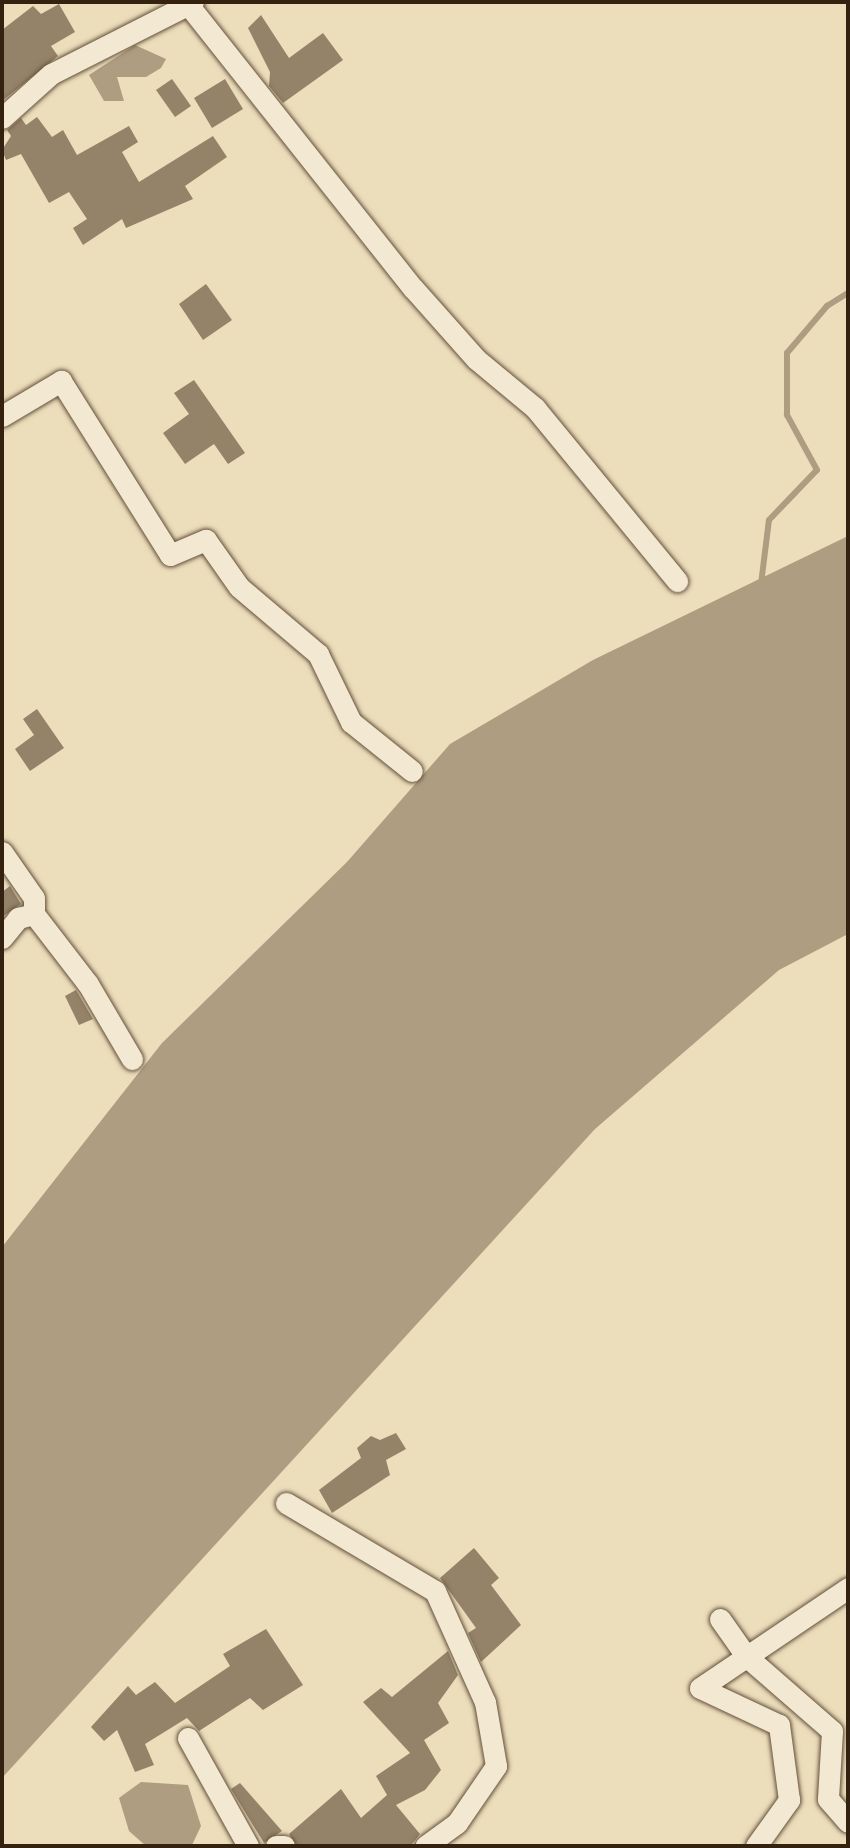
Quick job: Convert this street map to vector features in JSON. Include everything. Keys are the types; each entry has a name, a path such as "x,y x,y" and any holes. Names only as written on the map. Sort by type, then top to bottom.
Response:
{"street":[{"path":"2,118 51,74 189,2 413,288 476,359 536,408 677,581"},
{"path":"2,416 61,381 170,555 206,540 239,587 318,654 351,722 412,771"},
{"path":"2,852 34,898 34,915 88,984 132,1059"},
{"path":"2,938 18,918 34,915"},
{"path":"286,1503 435,1591 485,1702 496,1766 457,1823 425,1846"},
{"path":"756,1846 789,1800 779,1725 701,1688 848,1588"},
{"path":"720,1619 746,1656 832,1731 828,1799 848,1822"},
{"path":"188,1738 248,1846"},
{"path":"276,1846 284,1846"}],"shaded area":[{"path":"135,45 166,59 161,68 146,77 117,77 124,101 104,101 89,75"},
{"path":"848,536 848,934 779,970 595,1129 2,1778 2,1247 162,1043 347,862 450,744 593,660"},
{"path":"141,1782 188,1785 201,1826 192,1845 146,1846 129,1831 119,1798"}],"building":[{"path":"59,4 75,32 51,46 58,56 2,101 2,30 33,6 41,14"},
{"path":"261,15 289,58 323,33 343,60 283,103 269,86 270,72 248,28"},
{"path":"172,79 191,106 175,117 156,90"},
{"path":"225,79 243,109 212,128 194,98"},
{"path":"37,117 52,137 63,130 77,155 129,126 138,142 122,152 139,182 213,136 227,157 185,186 193,199 126,228 122,219 83,245 73,228 87,219 69,192 49,203 21,154 6,160 2,150 11,136 7,130 21,118 26,125"},
{"path":"206,284 232,320 203,340 179,304"},
{"path":"194,380 245,453 228,464 214,444 185,464 163,433 189,414 174,393"},
{"path":"37,709 64,748 30,771 15,749 34,735 23,719"},
{"path":"10,886 21,904 2,917 2,892"},
{"path":"76,990 93,1019 79,1025 65,996"},
{"path":"396,1433 406,1449 386,1460 390,1475 332,1513 319,1490 361,1458 357,1448 371,1436 380,1440"},
{"path":"474,1548 499,1578 491,1585 521,1625 481,1662 468,1633 476,1628 440,1578"},
{"path":"266,1629 303,1685 263,1710 250,1698 199,1731 187,1718 145,1744 154,1765 135,1772 117,1730 104,1741 91,1727 128,1686 136,1695 155,1682 175,1703 230,1666 223,1654"},
{"path":"448,1651 458,1675 438,1703 449,1723 424,1740 441,1770 425,1790 396,1805 420,1834 412,1844 297,1846 289,1834 341,1789 361,1818 387,1795 376,1776 410,1753 363,1702 381,1688 392,1697"},
{"path":"240,1783 282,1831 264,1843 231,1789"}],"waterway":[{"path":"767,588 761,584 769,520 817,470 787,415 787,353 827,306 848,293"}]}
